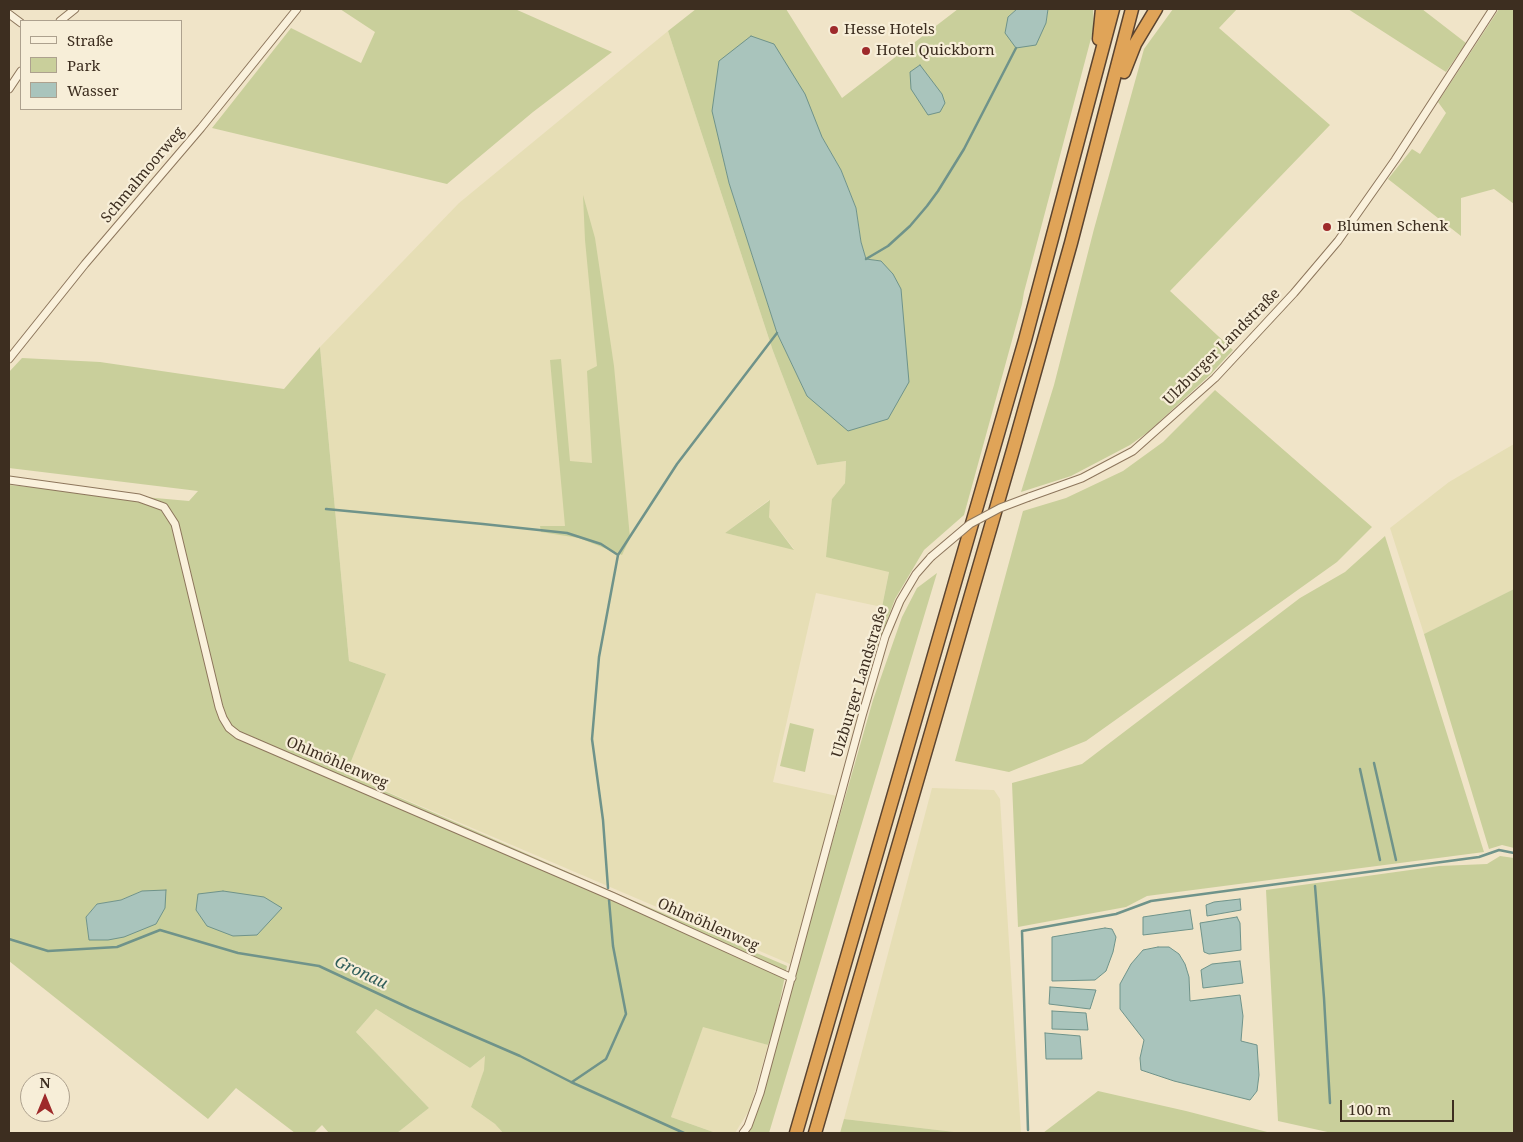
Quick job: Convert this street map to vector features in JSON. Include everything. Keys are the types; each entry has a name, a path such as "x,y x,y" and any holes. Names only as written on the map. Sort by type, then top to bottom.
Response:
{"highway":[{"path":"1095,81 1102,9"},
{"path":"796,1133 1020,359 1113,9"},
{"path":"815,1133 1010,459 1108,106 1132,9"},
{"path":"1108,106 1116,93 1135,44 1156,9"}],"street":[{"path":"61,20 75,9"},
{"name":"Schmalmoorweg","path":"9,359 84,264 201,128 297,9"},
{"name":"Ulzburger Landstraße","path":"743,1133 748,1126 760,1093 885,637 900,600 916,574 931,557 970,524 1000,508 1082,478 1133,451 1215,378 1294,293 1338,241 1395,160 1493,9"},
{"path":"9,14 20,22"},
{"path":"9,90 20,73"},
{"name":"Ohlmöhlenweg","path":"9,480 139,498 164,507 175,524 219,707 229,728 238,735 605,893 792,978"}],"shaded area":[{"path":"668,31 773,351 817,465 846,461 845,483 832,499 889,572 882,607 816,593 773,782 837,796 790,964 346,774 386,674 349,661 320,347 459,203","holes":["769,500 769,517 794,549 725,533"]},
{"path":"1514,444 1514,589 1424,634 1390,528 1449,482"},
{"path":"932,788 994,790 1000,799 1021,1133 963,1133 844,1119"},
{"path":"376,1009 470,1068 485,1056 485,1068 471,1107 495,1124 503,1133 397,1133 429,1108 356,1032"},
{"path":"703,1026 768,1045 750,1109 735,1133 716,1133 671,1117"}],"green space":[{"path":"340,9 515,9 612,52 533,112 447,184 212,128 291,28 361,63 375,32"},
{"path":"696,9 786,9 842,98 958,9 1017,9 1008,17 1046,23 1048,9 1093,9 1094,27 1022,304 964,515 924,550 895,599 865,680 889,572 826,557 832,499 845,483 846,461 817,465 773,351 668,31","holes":["713,111 822,137 841,170 856,208 861,242 866,259 881,261 807,396 777,333 729,183"]},
{"path":"1173,9 1237,9 1219,28 1330,125 1170,291 1233,350 1210,375 1148,432 1130,445 1071,476 1021,492 1054,385 1094,229 1144,49"},
{"path":"1348,9 1422,9 1466,43 1446,72"},
{"path":"1499,9 1514,9 1514,204 1494,189 1461,198 1461,236 1388,179 1412,149 1420,154 1446,113 1438,102"},
{"path":"583,195 595,238 614,366 630,538 622,555 579,538 541,532 540,526 565,526 550,360 561,359 570,461 592,463 587,371 597,366 585,240"},
{"path":"320,347 349,661 386,674 346,774 787,966 775,1025 768,1045 703,1027 671,1117 716,1133 503,1133 495,1124 471,1107 484,1070 485,1056 470,1068 376,1009 356,1032 429,1108 397,1133 329,1133 322,1125 314,1133 295,1133 236,1088 208,1119 9,961 9,485 189,501 198,491 9,468 9,372 22,358 100,362 284,389","holes":["142,891 90,940 86,917 97,904 121,900"]},
{"path":"1215,390 1372,527 1337,562 1086,741 1009,772 955,761 1023,511 1066,498 1123,471 1163,442"},
{"path":"770,500 769,517 794,550 725,533"},
{"path":"1385,536 1484,852 1147,896 1126,907 1018,927 1012,783 1082,764 1300,598 1345,572"},
{"path":"937,573 769,1133 746,1133 753,1119 873,700 902,617 917,588"},
{"path":"1514,589 1514,848 1502,845 1489,849 1424,634"},
{"path":"790,723 814,729 805,772 780,766"},
{"path":"1500,856 1514,858 1514,1133 1332,1133 1278,1121 1266,890 1439,866 1487,864"},
{"path":"1098,1091 1186,1111 1271,1133 1043,1133"},
{"path":"844,1119 963,1133 840,1133"}],"water":[{"path":"1017,9 1048,9 1046,23 1036,45 1016,48 1005,33 1008,17"},
{"path":"751,36 774,44 805,94 822,137 841,170 856,208 861,242 866,259 881,261 893,274 901,289 909,382 888,419 848,431 807,396 777,333 729,183 712,111 719,61"},
{"path":"920,65 942,94 945,103 940,112 928,115 911,89 910,72"},
{"path":"166,890 165,908 156,924 124,937 108,940 89,940 86,917 97,904 121,900 142,891"},
{"path":"223,891 264,897 282,908 257,935 233,936 207,926 196,910 198,894"},
{"path":"1240,899 1241,910 1207,916 1206,905 1214,902"},
{"path":"1190,910 1193,929 1143,935 1143,917"},
{"path":"1237,917 1240,923 1241,950 1209,954 1204,952 1200,923"},
{"path":"1105,928 1112,929 1116,937 1106,971 1095,980 1052,981 1052,937"},
{"path":"1169,947 1179,954 1185,964 1189,977 1190,1001 1240,995 1243,1016 1241,1041 1257,1045 1259,1075 1257,1091 1250,1100 1174,1081 1141,1070 1140,1058 1144,1040 1120,1009 1120,984 1131,964 1143,950"},
{"path":"1240,961 1243,983 1203,988 1201,970 1212,964"},
{"path":"1050,987 1096,990 1090,1009 1049,1004"},
{"path":"1052,1011 1086,1013 1088,1030 1052,1029"},
{"path":"1045,1033 1080,1036 1082,1059 1046,1059"}],"waterway":[{"path":"866,259 888,246 910,226 938,191 964,149 1016,48"},
{"path":"608,888 603,820 592,739 599,657 618,555 677,464 777,333"},
{"path":"326,509 567,533 601,544 618,555"},
{"path":"1374,763 1396,860"},
{"path":"1360,769 1380,860"},
{"path":"1028,1130 1022,931 1116,914 1151,901 1479,857 1499,850 1514,853"},
{"path":"1315,886 1330,1103"},
{"path":"572,1082 606,1059 626,1014 613,946 609,900"},
{"name":"Gronau","path":"9,939 48,951 117,947 160,930 238,953 319,966 409,1008 520,1056 571,1082 684,1133"}],"place":[{"name":"Hesse Hotels","path":"834,30"},
{"name":"Hotel Quickborn","path":"866,51"},
{"name":"Blumen Schenk","path":"1327,227"}]}
